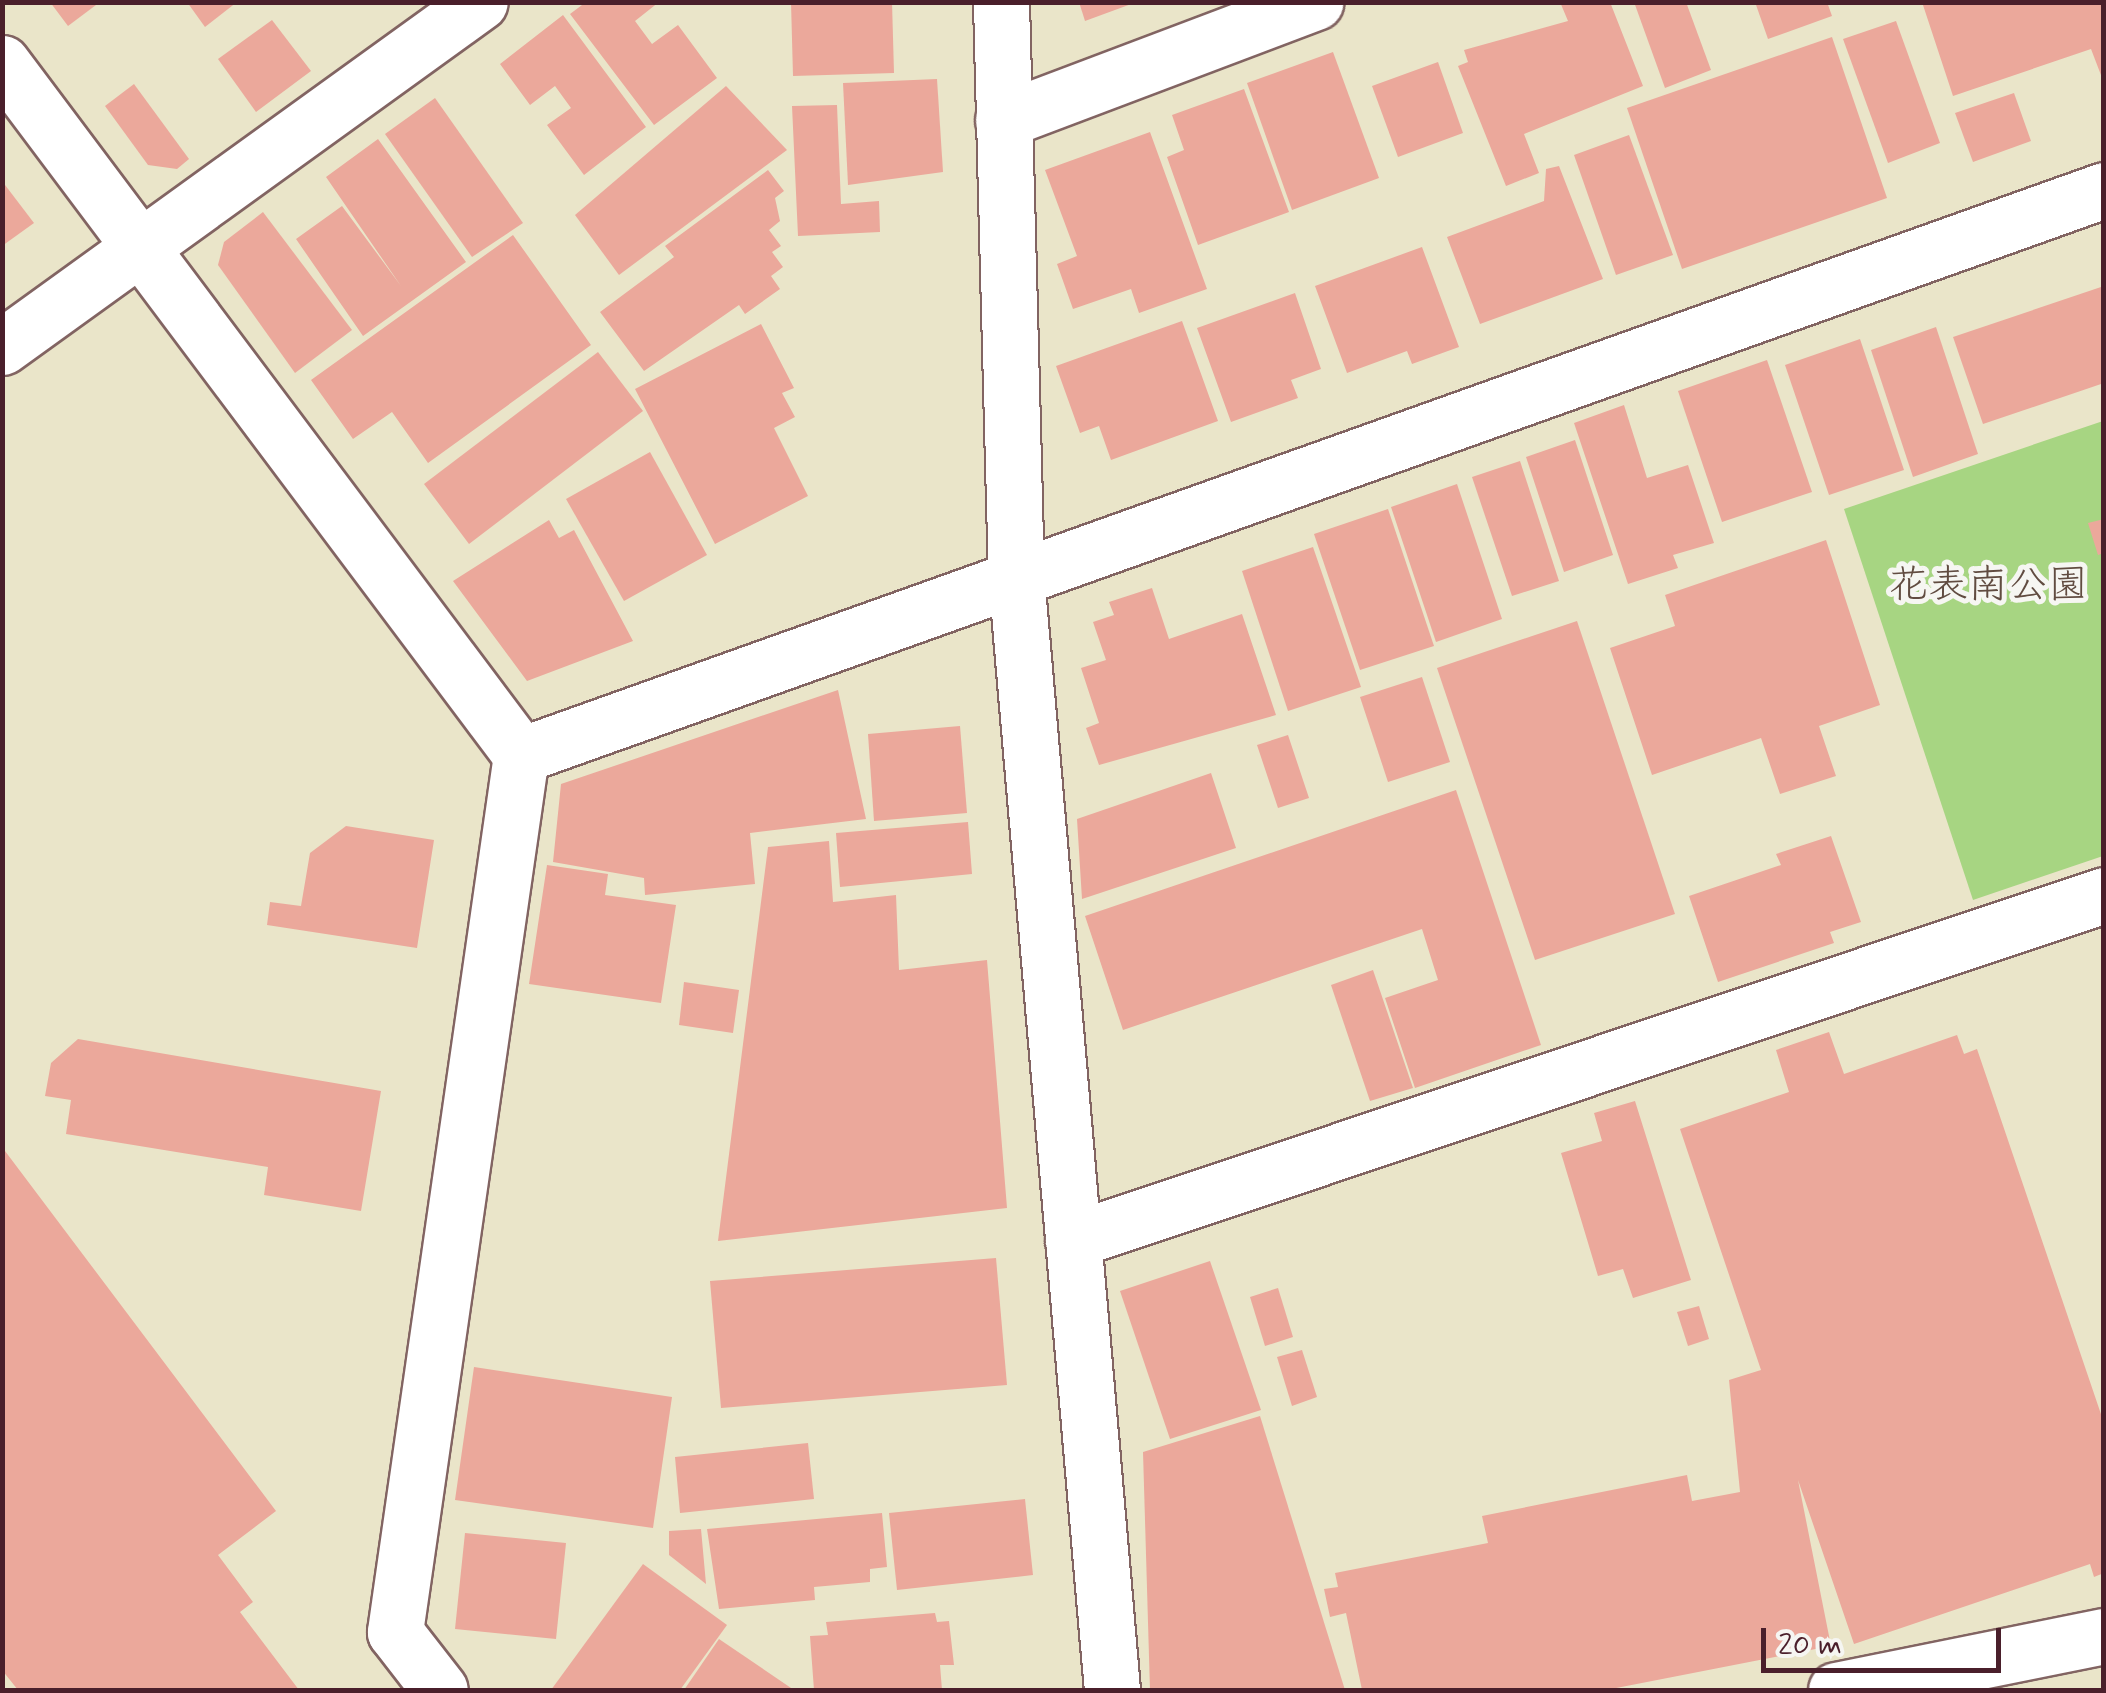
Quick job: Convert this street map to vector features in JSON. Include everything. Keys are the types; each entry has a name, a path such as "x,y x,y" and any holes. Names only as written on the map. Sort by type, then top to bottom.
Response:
{"street":[{"path":"2,347 480,2"},
{"path":"1001,2 1016,577 1112,1690"},
{"path":"1003,120 1315,2"},
{"path":"2,63 522,756 396,1632 440,1690"},
{"path":"522,756 2104,190"},
{"path":"1073,1240 2104,895"},
{"path":"1836,1690 2104,1636"}],"green space":[{"name":"花表南公園","path":"2103,421 2103,856 1973,900 1844,509"}],"building":[{"path":"50,2 100,2 68,26"},
{"path":"187,2 237,2 205,27"},
{"path":"586,2 659,2 635,21 652,44 678,25 717,78 654,125 570,14"},
{"path":"791,2 892,2 894,73 793,76"},
{"path":"1079,2 1134,2 1134,3 1085,21"},
{"path":"1560,2 1610,2 1643,86 1524,134 1539,173 1506,186 1458,66 1468,62 1464,50 1568,21"},
{"path":"1634,2 1686,2 1711,70 1665,88"},
{"path":"1755,2 1827,2 1832,16 1768,39"},
{"path":"1922,2 2104,2 2104,83 2091,49 1953,96"},
{"path":"563,15 646,127 584,175 547,125 571,108 555,86 530,105 500,64"},
{"path":"272,20 311,71 256,112 218,59"},
{"path":"1896,21 1940,143 1888,163 1843,39"},
{"path":"1832,37 1887,198 1682,269 1627,108"},
{"path":"1333,52 1379,178 1292,210 1247,83"},
{"path":"1438,62 1463,133 1398,157 1372,86"},
{"path":"937,79 943,172 848,185 843,83"},
{"path":"134,84 189,159 177,169 148,165 105,106"},
{"path":"726,86 787,150 619,275 575,215"},
{"path":"1244,89 1289,212 1198,245 1167,157 1184,150 1172,115"},
{"path":"2014,93 2031,141 1973,162 1955,113"},
{"path":"435,98 523,223 472,257 385,134"},
{"path":"837,105 841,204 879,201 880,232 798,236 792,106"},
{"path":"1150,132 1207,289 1139,313 1131,289 1073,309 1057,264 1077,256 1045,170"},
{"path":"1629,135 1673,255 1616,275 1574,155"},
{"path":"378,139 466,262 363,336 296,239 342,206 401,286 326,177"},
{"path":"1559,166 1603,279 1480,324 1447,237 1544,201 1546,169"},
{"path":"768,170 784,191 775,198 780,221 769,230 781,246 772,252 783,267 771,276 780,289 745,314 739,305 644,371 600,312 674,257 665,246"},
{"path":"2,181 34,223 2,246"},
{"path":"263,212 352,330 295,373 218,265 224,242"},
{"path":"513,235 591,345 428,463 392,412 353,439 311,380"},
{"path":"1422,247 1459,347 1412,364 1407,351 1347,373 1315,286"},
{"path":"2104,286 2104,383 1983,424 1953,337"},
{"path":"1295,293 1321,369 1291,380 1298,398 1231,422 1197,328"},
{"path":"1182,321 1218,421 1111,460 1099,426 1080,433 1056,366"},
{"path":"761,324 794,388 782,393 795,417 774,428 808,496 715,544 635,389"},
{"path":"1936,327 1978,454 1913,477 1871,350"},
{"path":"1860,339 1904,470 1829,495 1785,365"},
{"path":"598,352 643,411 469,544 424,484"},
{"path":"1767,360 1812,492 1722,522 1678,391"},
{"path":"1624,405 1647,478 1688,465 1714,543 1673,555 1678,568 1628,584 1574,423"},
{"path":"1575,440 1613,555 1564,572 1526,457"},
{"path":"650,452 707,555 624,601 566,499"},
{"path":"1520,461 1559,581 1512,596 1472,477"},
{"path":"1457,484 1502,619 1436,642 1391,507"},
{"path":"1388,509 1434,646 1360,670 1314,534"},
{"path":"2104,519 2104,553 2098,555 2088,523"},
{"path":"549,520 559,538 574,530 633,641 527,681 453,581"},
{"path":"1826,540 1880,705 1819,726 1836,776 1780,794 1761,738 1652,775 1610,648 1675,626 1665,595"},
{"path":"1313,547 1361,687 1288,711 1242,571"},
{"path":"1152,588 1169,639 1242,614 1276,715 1099,765 1086,728 1099,723 1081,668 1106,660 1093,622 1114,615 1109,602"},
{"path":"1577,621 1675,914 1535,960 1437,668"},
{"path":"1422,677 1450,762 1388,782 1360,697"},
{"path":"838,690 866,819 750,833 755,884 645,895 644,878 553,862 561,784"},
{"path":"960,726 967,813 874,821 868,734"},
{"path":"1288,735 1309,798 1278,808 1257,745"},
{"path":"1211,773 1236,848 1082,899 1077,819"},
{"path":"1456,790 1541,1045 1415,1088 1385,998 1438,980 1422,929 1123,1030 1085,916"},
{"path":"968,822 972,874 840,887 836,833"},
{"path":"346,826 434,840 417,948 267,925 270,902 301,906 310,853"},
{"path":"1831,836 1861,922 1830,932 1834,943 1718,982 1689,896 1781,865 1776,854"},
{"path":"829,841 833,902 896,895 899,970 987,960 1007,1208 718,1241 768,847"},
{"path":"547,865 608,874 605,895 676,905 661,1003 529,984"},
{"path":"1373,970 1413,1088 1370,1101 1331,985"},
{"path":"684,982 739,990 733,1033 679,1025"},
{"path":"1829,1032 1844,1074 1957,1035 1964,1054 1977,1049 2104,1423 2104,1573 2094,1577 2090,1564 1854,1644 1798,1480 1831,1646 1606,1690 1362,1690 1346,1613 1330,1617 1324,1589 1338,1587 1335,1573 1488,1543 1482,1516 1687,1475 1692,1501 1740,1492 1729,1380 1761,1370 1680,1129 1789,1092 1776,1050"},
{"path":"78,1039 381,1091 361,1211 264,1195 268,1167 66,1134 71,1100 45,1096 51,1063"},
{"path":"1635,1101 1691,1280 1633,1298 1623,1269 1598,1276 1561,1153 1602,1141 1594,1113"},
{"path":"2,1147 276,1511 218,1555 253,1602 240,1612 299,1690 18,1690 2,1670"},
{"path":"996,1258 1007,1385 721,1408 710,1281"},
{"path":"1210,1261 1261,1410 1170,1439 1120,1291"},
{"path":"1278,1288 1293,1337 1265,1346 1250,1297"},
{"path":"1699,1306 1709,1339 1688,1346 1677,1312"},
{"path":"1302,1350 1317,1397 1292,1406 1277,1357"},
{"path":"474,1367 672,1397 653,1528 455,1500"},
{"path":"1260,1416 1345,1690 1150,1690 1143,1452"},
{"path":"808,1443 814,1499 680,1513 675,1457"},
{"path":"1025,1499 1033,1575 897,1590 889,1513"},
{"path":"882,1513 887,1567 870,1569 870,1582 814,1587 815,1600 719,1609 707,1529"},
{"path":"701,1529 706,1584 669,1555 669,1531"},
{"path":"465,1533 566,1543 556,1639 455,1629"},
{"path":"643,1564 727,1625 680,1690 551,1690"},
{"path":"935,1613 937,1622 949,1621 954,1665 940,1665 942,1690 814,1690 810,1636 828,1635 826,1622"},
{"path":"719,1639 794,1690 684,1690"}]}
